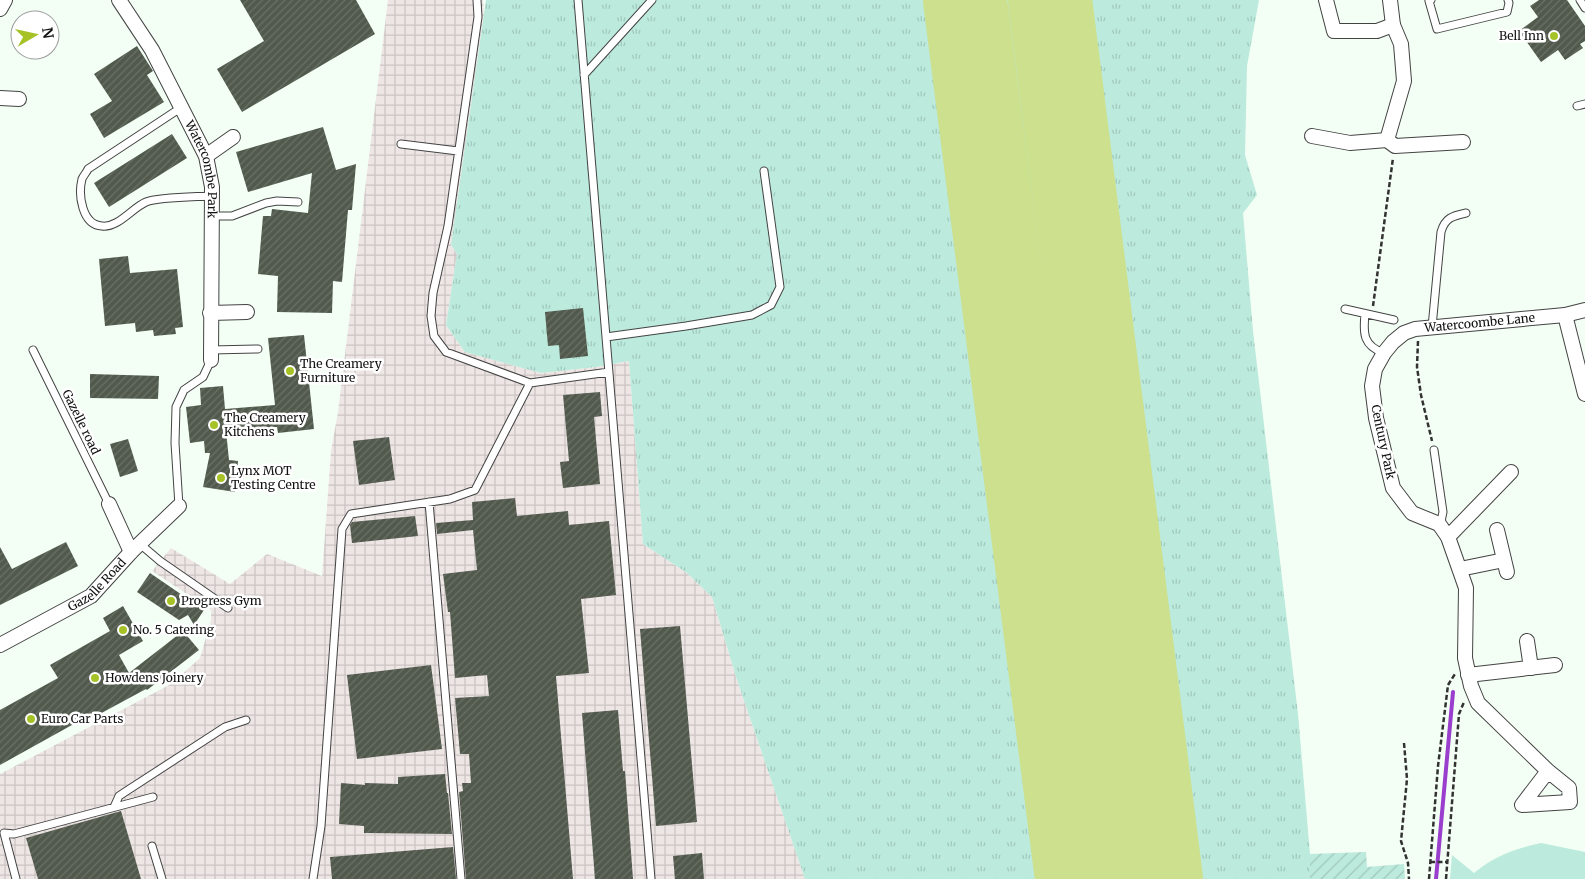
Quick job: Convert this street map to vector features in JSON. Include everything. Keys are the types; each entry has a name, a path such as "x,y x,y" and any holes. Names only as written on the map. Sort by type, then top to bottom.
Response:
{"street":[{"path":"0,9 5,0"},
{"name":"Watercombe Park","path":"119,0 152,50 206,156 212,196 210,355"},
{"path":"1326,0 1334,31 1377,31 1392,25"},
{"path":"1390,0 1392,25 1401,44 1404,81 1391,143"},
{"path":"0,98 19,99"},
{"path":"1312,136 1350,143 1463,142"},
{"path":"206,156 233,137"},
{"name":"Watercoombe Lane","path":"1384,353 1404,333 1426,328 1565,315 1585,310"},
{"path":"210,313 247,312"},
{"path":"1565,315 1585,394"},
{"name":"Century Park","path":"1384,353 1375,369 1372,386 1376,418 1393,488 1412,513 1439,524 1444,531"},
{"path":"1511,472 1444,531 1466,588 1465,658 1470,681 1478,703 1548,771"},
{"path":"110,504 135,548"},
{"name":"Gazelle Road","path":"0,645 91,596 135,548 179,506"},
{"path":"1460,569 1506,566 1497,530"},
{"path":"1527,641 1531,668"},
{"path":"1470,681 1554,665"}],"lane":[{"path":"477,0 478,17 448,226 433,293 431,316 434,336 446,352 530,383 609,372"},
{"path":"578,0 651,879"},
{"path":"584,76 652,0"},
{"path":"1431,0 1429,1 1437,29 1508,12 1508,0"},
{"path":"1580,0 1585,8"},
{"path":"182,107 88,169 82,179 83,209 87,220 95,225 104,227 117,222 145,202 212,196"},
{"path":"401,144 458,151"},
{"path":"606,337 752,315 771,306 780,287 764,171"},
{"path":"211,216 232,216 266,203 278,201 298,202"},
{"path":"1426,328 1441,232 1448,218 1466,213"},
{"path":"1345,309 1394,320"},
{"path":"1369,315 1363,330 1367,342 1374,350 1384,353"},
{"path":"179,506 175,443 176,407 184,390 203,377 210,355 258,349"},
{"name":"Gazelle road","path":"33,350 110,504"},
{"path":"313,879 321,826 342,529 351,514 450,499 474,490 530,383"},
{"path":"1434,450 1444,531"},
{"path":"428,502 461,879"},
{"path":"135,548 160,561 228,608"},
{"path":"114,807 119,796 125,792 225,727 246,720"},
{"path":"16,879 4,833 14,834 153,797"},
{"path":"152,846 162,879"}],"path":[{"path":"1369,315 1391,143"},
{"path":"1426,328 1417,367 1421,395 1434,450"},
{"path":"1429,879 1438,766 1448,685 1465,658"},
{"path":"1446,879 1459,714 1470,681"},
{"path":"1404,743 1406,778 1401,841 1408,863 1409,879"},
{"path":"1431,862 1446,862"}],"shaded area":[{"path":"388,0 483,0 484,14 451,245 457,254 446,325 465,352 541,373 629,361 643,544 687,573 712,597 737,680 805,879 0,879 0,774 171,684 200,658 211,620 211,610 152,571 171,548 230,584 267,554 322,576 331,451 338,412"}],"green space":[{"path":"486,0 1259,0 1247,66 1245,155 1257,195 1243,213 1253,331 1298,714 1310,854 1310,879 805,879 737,680 712,597 687,573 643,544 629,361 541,373 465,352 446,325 457,254 451,245"},
{"path":"1541,843 1585,852 1585,879 1450,879 1452,855 1474,873 1506,854"},
{"path":"1366,852 1367,867 1404,864 1405,879 1310,879 1310,854"}],"building":[{"path":"240,0 356,0 375,34 242,112 217,69 264,41"},
{"name":"Bell Inn","path":"1539,0 1567,0 1585,26 1585,41 1580,44 1583,48 1565,60 1558,50 1541,62 1519,31 1538,17 1530,6"},
{"path":"137,46 153,71 147,75 164,102 104,138 90,114 112,101 94,74"},
{"path":"323,127 336,170 356,164 352,210 348,210 342,282 333,281 332,313 277,312 278,276 258,274 263,216 271,216 272,209 308,213 312,173 248,192 236,152"},
{"path":"172,134 187,158 109,207 94,183"},
{"path":"128,256 130,273 177,269 183,327 175,328 176,334 154,336 153,330 136,332 135,323 105,326 99,259"},
{"path":"583,308 588,356 560,359 559,345 548,346 545,312"},
{"path":"304,335 314,429 278,433 277,427 226,431 229,460 238,461 235,492 203,487 210,453 205,453 204,441 190,443 186,407 201,405 200,388 223,386 225,409 275,405 268,338"},
{"path":"90,374 159,376 158,399 90,398"},
{"path":"600,392 602,416 594,417 600,484 563,488 560,462 569,461 563,395"},
{"path":"389,437 395,480 359,485 353,441"},
{"path":"128,439 138,471 120,477 110,444"},
{"path":"515,498 517,516 568,511 569,525 609,521 616,595 581,599 589,673 556,676 573,879 466,879 459,792 463,791 462,783 471,783 469,754 460,754 455,698 489,696 487,675 455,678 450,612 448,612 443,574 477,570 473,530 437,534 436,523 473,520 472,502"},
{"path":"415,516 418,536 352,543 350,525 352,522"},
{"path":"66,542 78,566 0,605 0,547 12,569"},
{"name":"Progress Gym","path":"150,573 204,610 194,625 188,615 179,620 137,592"},
{"path":"123,606 143,641 119,655 129,673 183,631 199,650 147,690 83,723 81,720 0,765 0,710 58,678 50,665 110,631 103,618"},
{"path":"680,626 697,822 656,826 640,629"},
{"path":"431,665 442,749 357,759 347,675"},
{"path":"618,710 623,771 625,771 633,879 595,879 582,713"},
{"path":"445,774 452,834 364,833 364,826 339,824 341,783 365,785 365,783 398,784 398,777"},
{"path":"121,811 141,879 38,879 26,838"},
{"path":"453,847 456,879 332,879 330,857"},
{"path":"702,853 704,879 675,879 673,856"}],"waterway":[{"path":"1436,879 1453,692"}],"runway":[{"path":"965,0 1077,879"},
{"path":"1050,0 1161,879"}],"place":[{"name":"Bell Inn","path":"1554,36"},
{"name":"The Creamery Furniture","path":"290,371"},
{"name":"The Creamery Kitchens","path":"214,425"},
{"name":"Lynx MOT Testing Centre","path":"221,478"},
{"name":"Progress Gym","path":"171,601"},
{"name":"No. 5 Catering","path":"123,630"},
{"name":"Howdens Joinery","path":"95,678"},
{"name":"Euro Car Parts","path":"31,719"}]}
